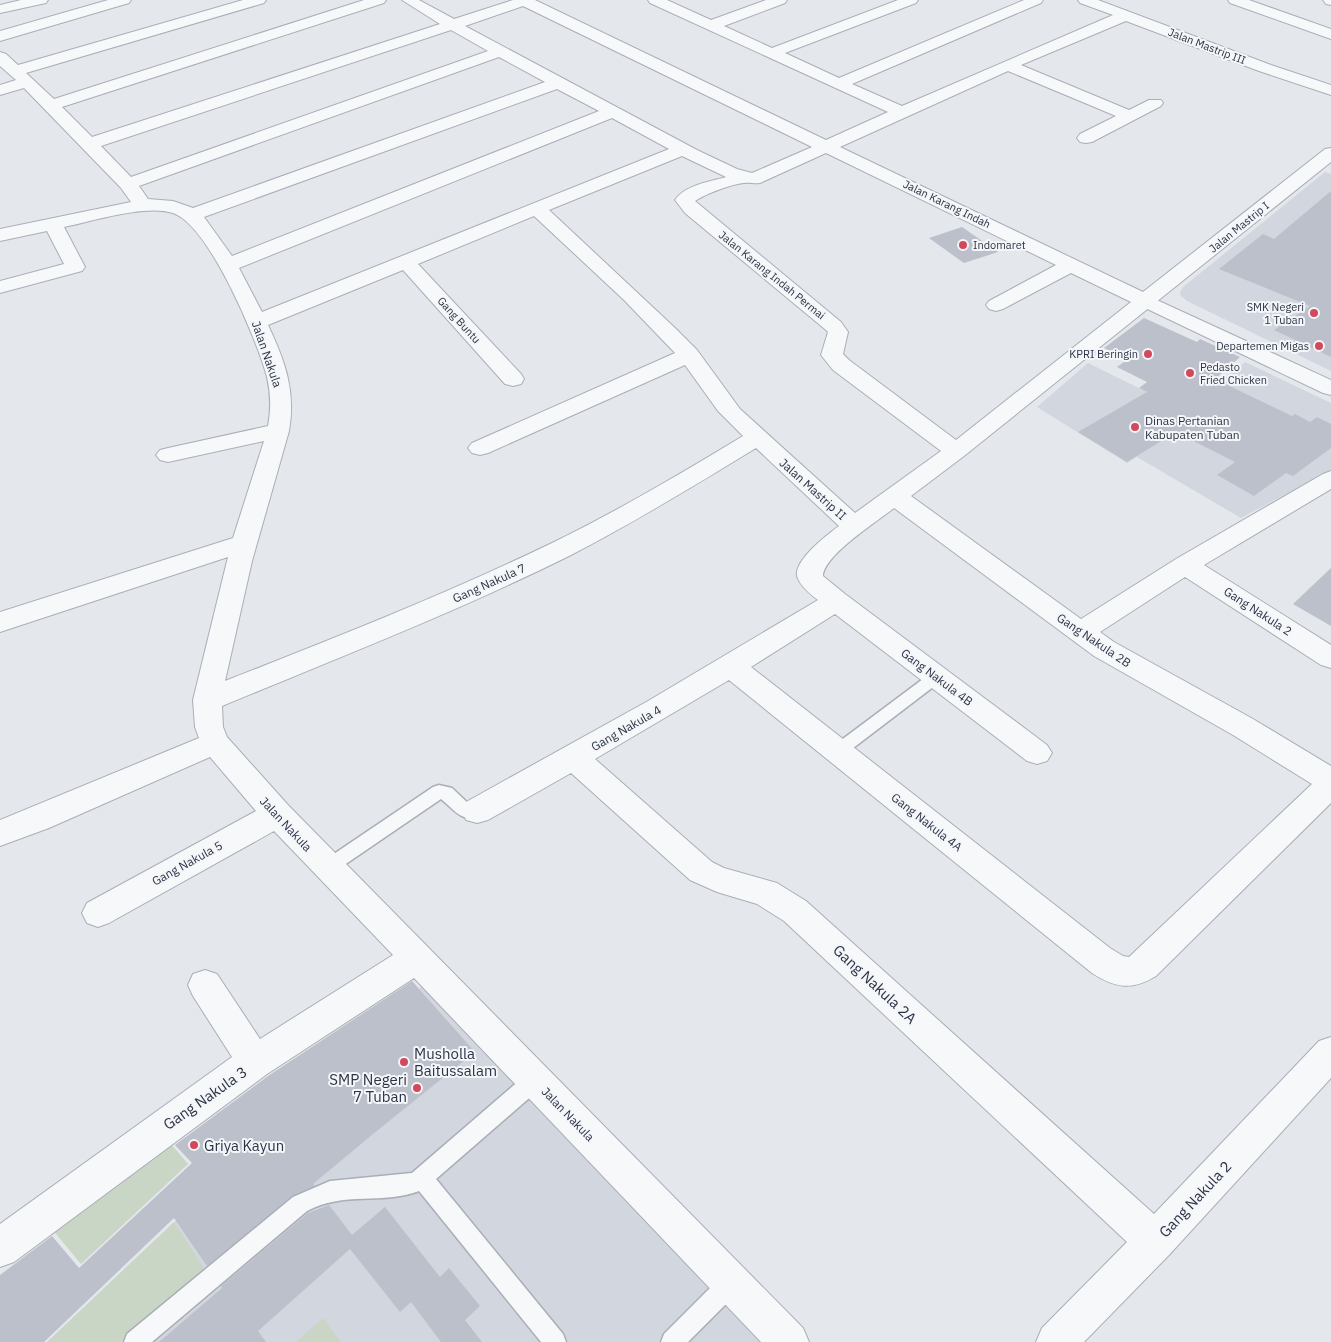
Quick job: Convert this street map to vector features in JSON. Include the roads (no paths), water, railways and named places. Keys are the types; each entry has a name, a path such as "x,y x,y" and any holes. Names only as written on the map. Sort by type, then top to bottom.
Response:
{"street":[{"path":"0,9 41,0"},
{"path":"0,36 124,0"},
{"path":"0,90 21,76 259,0"},
{"path":"51,105 379,0"},
{"path":"409,0 500,52 612,112 741,178 754,179 829,147 901,112 1124,16"},
{"path":"89,144 524,0"},
{"name":"Jalan Karang Indah","path":"524,0 1071,265 1331,388"},
{"path":"655,0 901,112"},
{"path":"709,26 780,0"},
{"path":"772,53 911,0"},
{"path":"837,84 1036,0"},
{"name":"Jalan Mastrip III","path":"1085,0 1265,68 1331,90"},
{"path":"1235,0 1331,34"},
{"path":"0,235 53,223 135,194 500,52"},
{"path":"0,57 51,105 135,194"},
{"path":"1008,65 1127,115"},
{"path":"192,214 558,83"},
{"path":"1086,138 1155,102"},
{"path":"228,265 612,112"},
{"path":"257,322 538,210 684,149"},
{"name":"Jalan Mastrip I","path":"1146,301 1331,153"},
{"name":"Jalan Karang Indah Permai","path":"741,178 696,192 684,200 692,209 834,326 838,332 832,355 841,366 956,451"},
{"name":"Jalan Nakula","path":"135,194 170,204 192,214 207,230 228,265 257,322 281,392 281,417 278,431 244,543 207,700 209,726 215,743 277,814 789,1342"},
{"name":"Jalan Mastrip II","path":"538,210 670,334 701,368 722,403 756,438 854,526 956,451 1146,301"},
{"path":"0,287 75,268 53,223"},
{"name":"Gang Buntu","path":"406,262 513,379"},
{"path":"996,305 1071,265"},
{"path":"480,448 689,355"},
{"path":"168,455 278,431"},
{"name":"Gang Nakula 7","path":"207,700 348,644 532,563 633,510 756,438"},
{"path":"1081,632 1256,521 1331,479"},
{"name":"Gang Nakula 2B","path":"894,496 1124,662 1243,727 1331,782 1144,965 1131,973 1124,972"},
{"path":"836,601 817,585 810,575 810,570 821,555 854,526"},
{"path":"0,622 244,543"},
{"name":"Gang Nakula 2","path":"1185,565 1331,658"},
{"name":"Gang Nakula 4","path":"477,811 574,758 732,667 836,601"},
{"name":"Gang Nakula 4B","path":"836,601 1037,753"},
{"name":"Gang Nakula 4A","path":"732,667 1098,958 1124,972"},
{"path":"0,833 38,819 215,743"},
{"name":"Gang Nakula 2A","path":"574,758 701,871 717,879 766,893 795,911 1155,1241"},
{"name":"Gang Nakula 5","path":"98,913 277,814"},
{"name":"Gang Nakula 3","path":"0,1248 256,1062 417,958"},
{"path":"205,985 256,1062"},
{"name":"Gang Nakula 2","path":"1056,1342 1155,1241 1331,1053"}],"lane":[{"path":"838,752 936,676"},
{"name":"Gang Nakula 4","path":"328,867 439,792 446,793 468,813 477,811"},
{"path":"135,1342 300,1204 321,1192 341,1189 405,1186 422,1178 535,1080"},
{"path":"422,1178 555,1342"},
{"path":"672,1342 732,1282"}],"place":[{"name":"Indomaret","path":"963,245"},
{"name":"SMK Negeri 1 Tuban","path":"1314,313"},
{"name":"Departemen Migas","path":"1319,346"},
{"name":"KPRI Beringin","path":"1148,354"},
{"name":"Pedasto Fried Chicken","path":"1190,373"},
{"name":"Dinas Pertanian Kabupaten Tuban","path":"1135,427"},
{"name":"Musholla Baitussalam","path":"404,1062"},
{"name":"SMP Negeri 7 Tuban","path":"417,1088"},
{"name":"Griya Kayun","path":"194,1145"}]}
